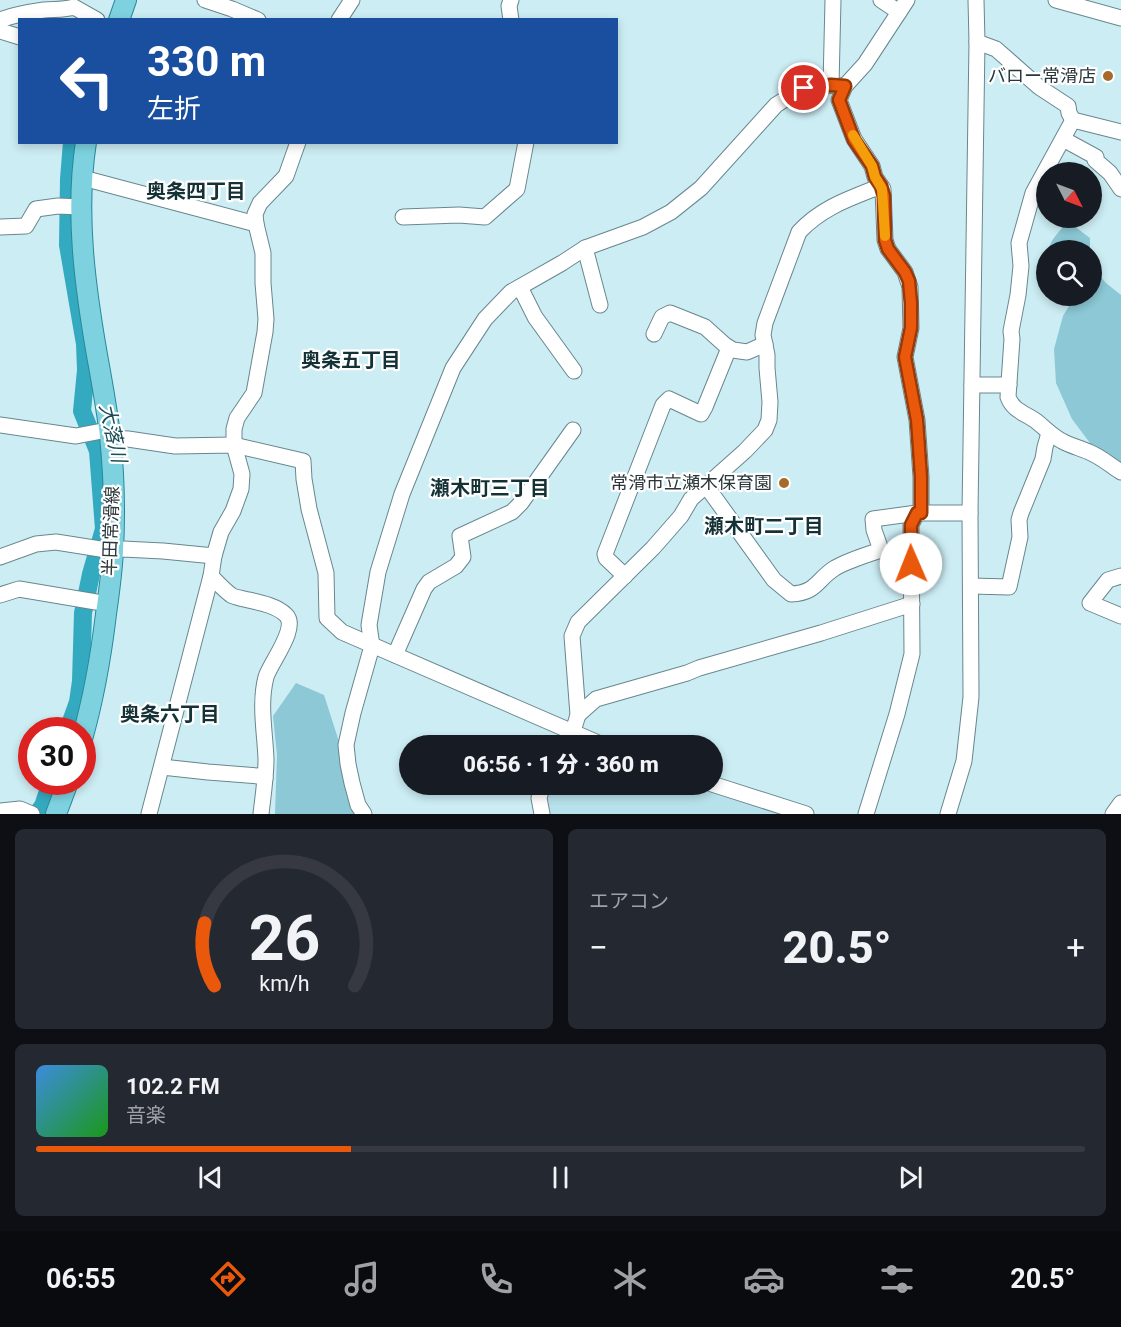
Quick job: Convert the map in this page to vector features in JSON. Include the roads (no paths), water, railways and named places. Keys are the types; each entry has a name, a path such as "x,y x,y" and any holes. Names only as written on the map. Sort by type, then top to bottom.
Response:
{"main road":[{"path":"120,18 126,0"},
{"name":"半田常滑線","path":"86,144 82,178 70,207 85,265 97,355 106,398 98,434 114,494 102,549 95,602 96,684 88,717"},
{"path":"56,814 63,795"}],"street":[{"path":"205,0 253,18"},
{"path":"340,18 352,0"},
{"path":"511,0 509,6 511,18"},
{"path":"833,0 839,100 854,140 872,166 881,186 884,196 885,240 888,249 905,272 910,287 911,328 905,357 917,420 921,477 919,513 911,525 912,654 897,714 866,814"},
{"path":"364,814 358,805 352,783 346,745 372,645 369,625 378,572 402,494 453,368 485,319 511,292 585,248 643,227 671,212 701,188 776,105 804,88 838,86 865,64 904,6 881,0"},
{"path":"948,814 964,761 971,697 970,513 976,0"},
{"path":"1056,0 1121,18"},
{"path":"0,20 44,10 65,10 79,5 95,18"},
{"path":"0,31 18,36"},
{"path":"977,42 996,49 1039,87 1068,106 1073,120 1121,132"},
{"path":"1073,120 1033,193 1019,243 1021,266 1011,331 1008,397 1017,410 1035,420 1061,441 1089,452 1121,472"},
{"path":"1063,139 1096,157 1095,160 1110,173 1121,189"},
{"path":"149,814 211,576 214,556 221,532 233,511 241,489 242,474 234,445 234,429 237,418 251,399 256,386 266,319 263,253 255,214 260,203 286,176 297,144"},
{"path":"403,217 459,215 485,217 517,189 525,144"},
{"path":"82,178 256,224"},
{"path":"570,735 578,715 573,636 578,622 652,548 681,516 692,499 760,436 767,425 770,412 763,334 765,323 800,232 807,223 837,203 881,186"},
{"path":"0,227 26,226 36,209 70,207"},
{"path":"585,248 600,305"},
{"path":"520,287 535,317 574,371"},
{"path":"654,334 662,317 670,313 705,327 729,348 747,352 765,345"},
{"path":"625,576 606,558 605,554 663,405 669,399 701,414 729,348"},
{"path":"972,386 1009,385"},
{"path":"0,425 76,436 98,434 175,446 234,445 303,461 309,509 327,573 327,618 342,632 582,735"},
{"path":"395,655 424,589 429,582 456,566 463,557 460,536 512,512 573,430"},
{"path":"972,586 1009,587 1020,537 1019,520 1043,459 1049,433"},
{"path":"707,487 774,580 791,594 803,594 818,585 828,573 837,567 881,550 873,519 919,513 970,513"},
{"path":"0,557 36,544 56,542 102,549 153,550 214,556"},
{"path":"211,576 231,596 269,606 288,616 289,630 266,678 262,714 266,778 261,814"},
{"path":"1121,576 1108,580 1090,603 1121,615"},
{"path":"0,595 19,589 95,602"},
{"path":"578,715 596,699 912,604"},
{"path":"162,767 266,778"},
{"path":"723,788 806,814"},
{"path":"539,795 542,814"},
{"path":"1113,814 1121,803"},
{"path":"0,811 13,809 29,812"}],"waterway":[{"name":"大落川","path":"72,144 68,245 85,344 86,370 82,411 98,451 104,529 83,613 81,681 78,702 73,717"},
{"name":"大落川","path":"37,814 47,795"}],"place":[{"name":"バロー常滑店","path":"1108,76"},
{"name":"常滑市立瀬木保育園","path":"784,483"}],"district":[{"name":"奥条四丁目","path":"196,191"},
{"name":"奥条五丁目","path":"351,360"},
{"name":"瀬木町三丁目","path":"490,488"},
{"name":"瀬木町二丁目","path":"764,526"},
{"name":"奥条六丁目","path":"170,714"}]}
